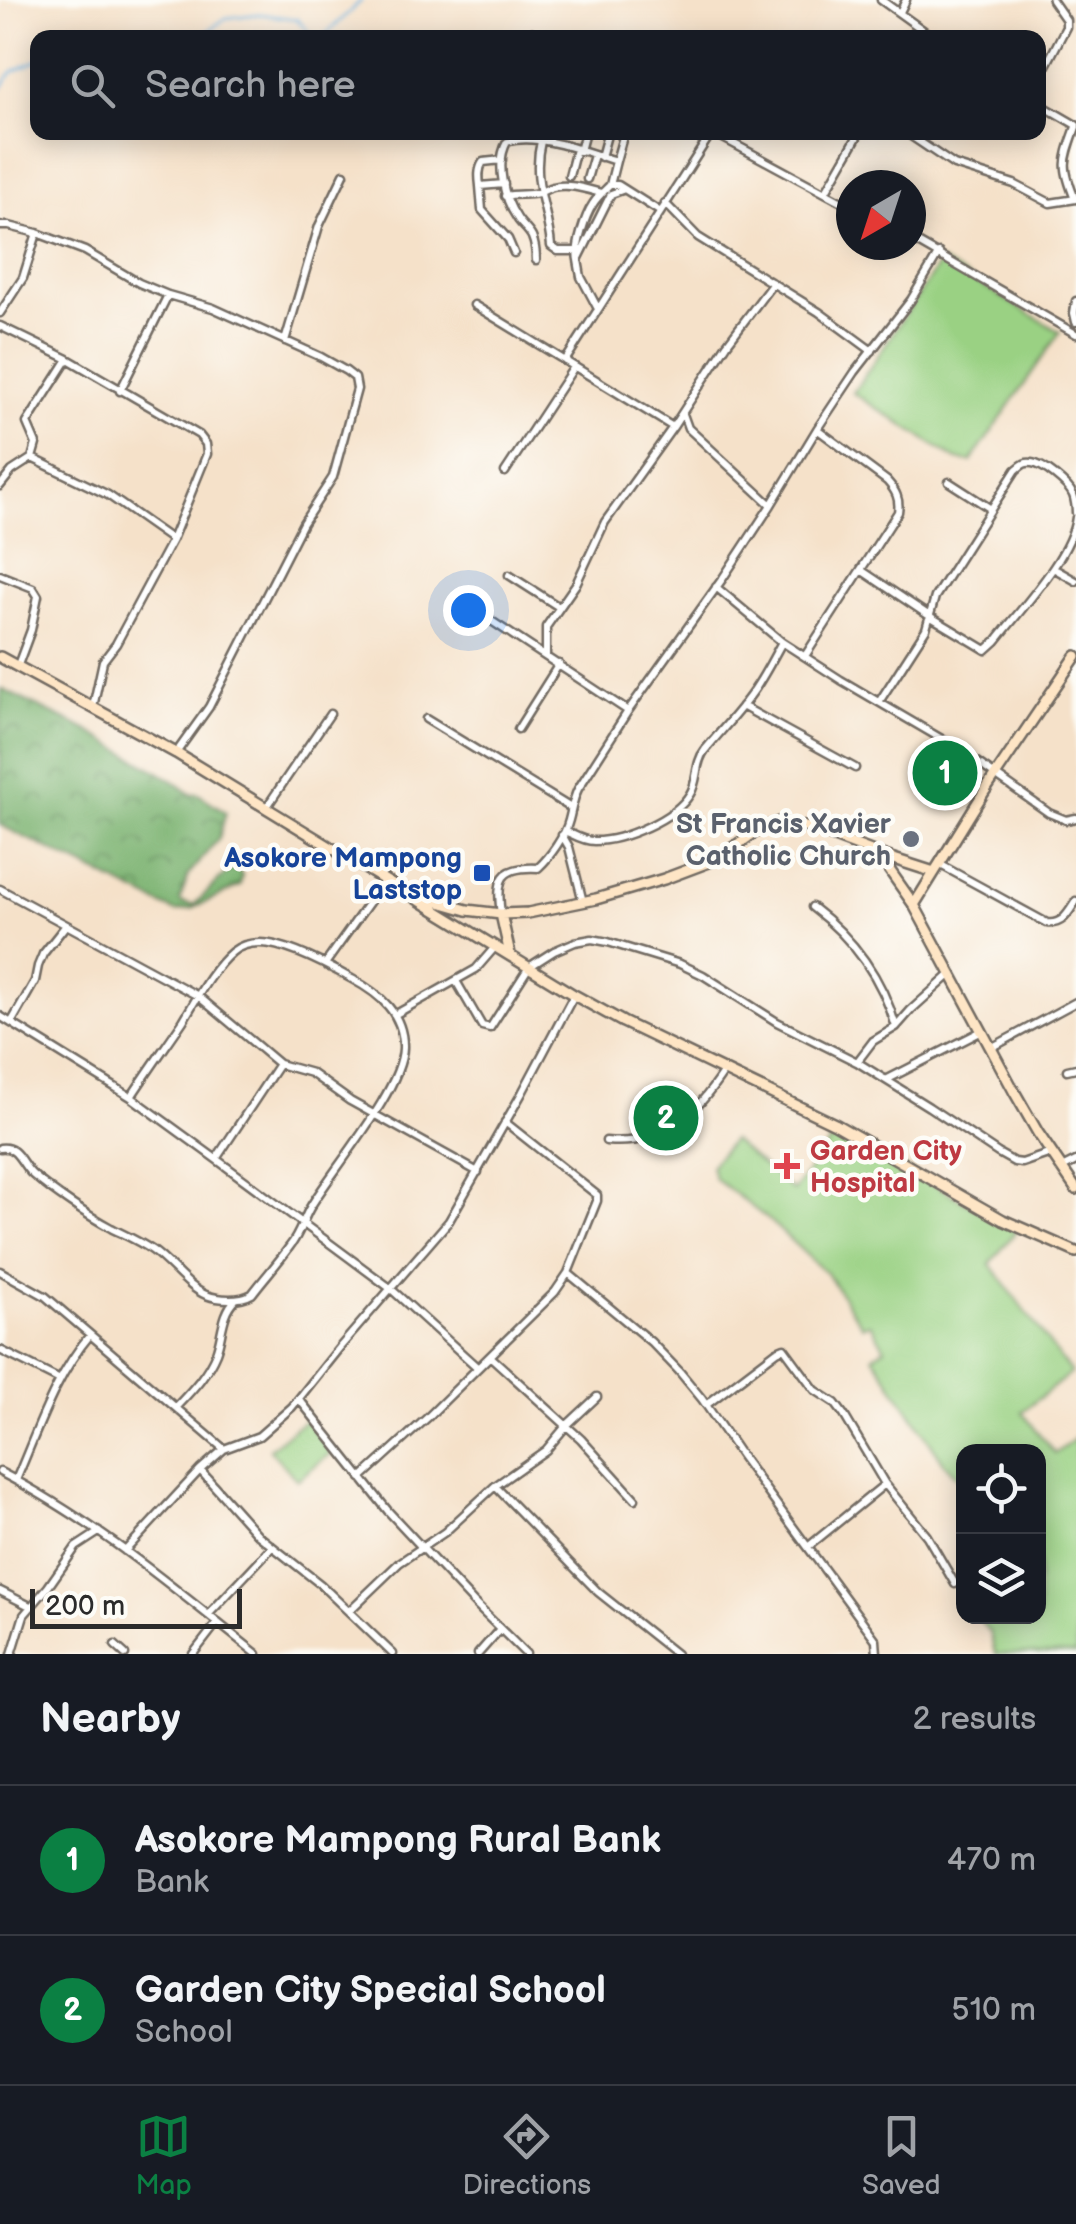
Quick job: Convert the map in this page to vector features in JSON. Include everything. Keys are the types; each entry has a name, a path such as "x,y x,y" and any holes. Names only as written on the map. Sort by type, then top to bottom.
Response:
{"street":[{"path":"882,0 924,30"},
{"path":"900,12 906,0"},
{"path":"1046,65 1066,27 1066,20 1052,0"},
{"path":"918,140 954,165 1014,184 1050,204 1076,199 1064,169 1076,126 1046,108"},
{"path":"536,260 529,232 518,221 506,196 504,145 510,140 541,141 616,162"},
{"path":"568,176 582,140"},
{"path":"587,179 605,140"},
{"path":"610,186 622,140"},
{"path":"566,361 707,140"},
{"path":"727,140 836,198"},
{"path":"825,193 855,140"},
{"path":"541,141 536,161 539,193 551,246"},
{"path":"502,160 481,165 482,210 508,239 514,253"},
{"path":"285,341 319,226 344,174"},
{"path":"480,186 504,184"},
{"path":"586,234 592,204 610,186 618,185 659,212"},
{"path":"506,196 562,186 601,193"},
{"path":"597,308 581,277 577,255 611,194 624,190"},
{"path":"665,203 698,236 819,312 872,351"},
{"path":"0,226 37,233 85,251 139,283 213,308 321,357 355,378 358,389 333,477 302,523 209,707 176,754"},
{"path":"0,313 23,278 37,233"},
{"path":"535,248 551,246 577,255"},
{"path":"926,246 1076,334"},
{"path":"510,954 501,914 500,882 512,869 541,867 564,833 578,789 628,711 772,505 817,429 911,300 939,253"},
{"path":"546,656 544,634 576,584 606,522 773,283"},
{"path":"120,391 168,295"},
{"path":"1076,301 1076,322"},
{"path":"474,306 673,428"},
{"path":"0,326 68,358 206,444 207,454 172,540 103,662 93,707"},
{"path":"0,486 12,471 32,458 36,444 27,423 68,358"},
{"path":"504,472 574,366"},
{"path":"683,412 688,428 772,505"},
{"path":"804,656 898,512 898,496 887,481 817,429"},
{"path":"32,458 108,495 172,540"},
{"path":"861,570 931,617 986,650 1053,568 1072,535 1076,515 1073,495 1056,476 1032,463 1016,470 936,596 931,617 879,702"},
{"path":"949,482 991,509"},
{"path":"1053,568 1076,581"},
{"path":"0,575 33,588 38,596 18,666"},
{"path":"508,576 559,607"},
{"path":"716,586 782,642 958,748 1057,818 1076,818"},
{"path":"487,618 628,711"},
{"path":"564,833 595,841 640,830 688,798 702,754 753,692 782,642"},
{"path":"914,906 1076,656"},
{"path":"0,657 176,754 623,1022 835,1124 1003,1220 1076,1252"},
{"path":"518,730 559,664"},
{"path":"742,706 854,768"},
{"path":"266,808 330,714"},
{"path":"426,719 571,808"},
{"path":"404,892 468,910 528,913 664,879 726,854 758,830 792,822 870,851 937,868 1048,923 1062,920 1076,901"},
{"path":"564,833 583,902"},
{"path":"870,851 888,868 914,906 1051,1153 1076,1189"},
{"path":"325,964 385,880"},
{"path":"0,889 198,996 279,1064 311,1073 373,1114 478,1172"},
{"path":"812,907 858,950 892,1012 896,1027"},
{"path":"11,1023 35,980 43,954 67,925"},
{"path":"0,1148 12,1149 31,1174 93,1218 151,1249 202,1294 246,1298 293,1243 310,1208 397,1073 403,1049 396,1014 363,984 325,964 263,942 247,944 233,951 198,996 131,1096"},
{"path":"456,981 482,1026 490,1028 529,967 575,942 608,942 680,964 704,976 777,1022 857,1062 1014,1162 1022,1164 1051,1153"},
{"path":"396,1014 476,970 496,946"},
{"path":"857,1062 951,974"},
{"path":"125,1551 224,1449 259,1436 299,1399 449,1222 574,994"},
{"path":"991,1048 1076,1002"},
{"path":"0,1016 131,1096 390,1288 478,1368"},
{"path":"886,1080 982,1031"},
{"path":"216,1159 279,1064"},
{"path":"606,1141 638,1141 672,1128 704,1102 724,1070"},
{"path":"360,1478 538,1310 568,1273 597,1195 505,1122"},
{"path":"1062,1168 1076,1161"},
{"path":"0,1271 45,1296 224,1449"},
{"path":"568,1273 652,1342 706,1405 876,1640 877,1654"},
{"path":"176,1407 210,1366 222,1337 224,1316 236,1298"},
{"path":"16,1480 60,1380 90,1336"},
{"path":"706,1405 784,1348 815,1390 830,1398 844,1415 884,1484 927,1536 955,1584"},
{"path":"0,1350 60,1380"},
{"path":"490,1357 567,1425 635,1500"},
{"path":"349,1611 399,1563 446,1532 495,1486 546,1450 596,1397"},
{"path":"299,1399 420,1548 526,1654"},
{"path":"200,1470 258,1536 320,1584 392,1654"},
{"path":"0,1472 99,1532 257,1654"},
{"path":"809,1546 884,1484"},
{"path":"495,1486 598,1592 676,1654"},
{"path":"12,1654 30,1606 76,1548 99,1532"},
{"path":"208,1615 272,1547"},
{"path":"0,1591 30,1606"},
{"path":"194,1654 218,1623"},
{"path":"478,1654 500,1629"},
{"path":"115,1646 124,1654"}],"green space":[{"path":"941,261 1060,332 971,462 957,460 853,393"},
{"path":"1,689 87,730 226,812 219,838 189,874 182,903 194,905 229,870 238,870 242,875 240,886 191,909 176,912 0,825"},
{"path":"836,1134 859,1142 1016,1231 990,1264 1071,1373 1022,1412 1055,1454 1076,1438 1076,1654 995,1654 990,1633 983,1624 1046,1624 1046,1444 956,1444 956,1476 873,1356 885,1348 870,1323 862,1326 828,1275 769,1220 714,1178 711,1165 732,1140 793,1191"},
{"path":"306,1419 331,1453 297,1480 269,1449"}],"waterway":[{"path":"330,30 362,0"},
{"path":"210,30 226,18 259,14 297,19 307,30"},
{"path":"0,90 12,72 30,64"}],"place":[{"name":"Asokore Mampong Rural Bank","path":"945,773"},
{"name":"St Francis Xavier Catholic Church","path":"911,839"},
{"name":"Asokore Mampong Laststop","path":"482,873"},
{"name":"Garden City Special School","path":"666,1118"},
{"name":"Garden City Hospital","path":"787,1166"}]}
